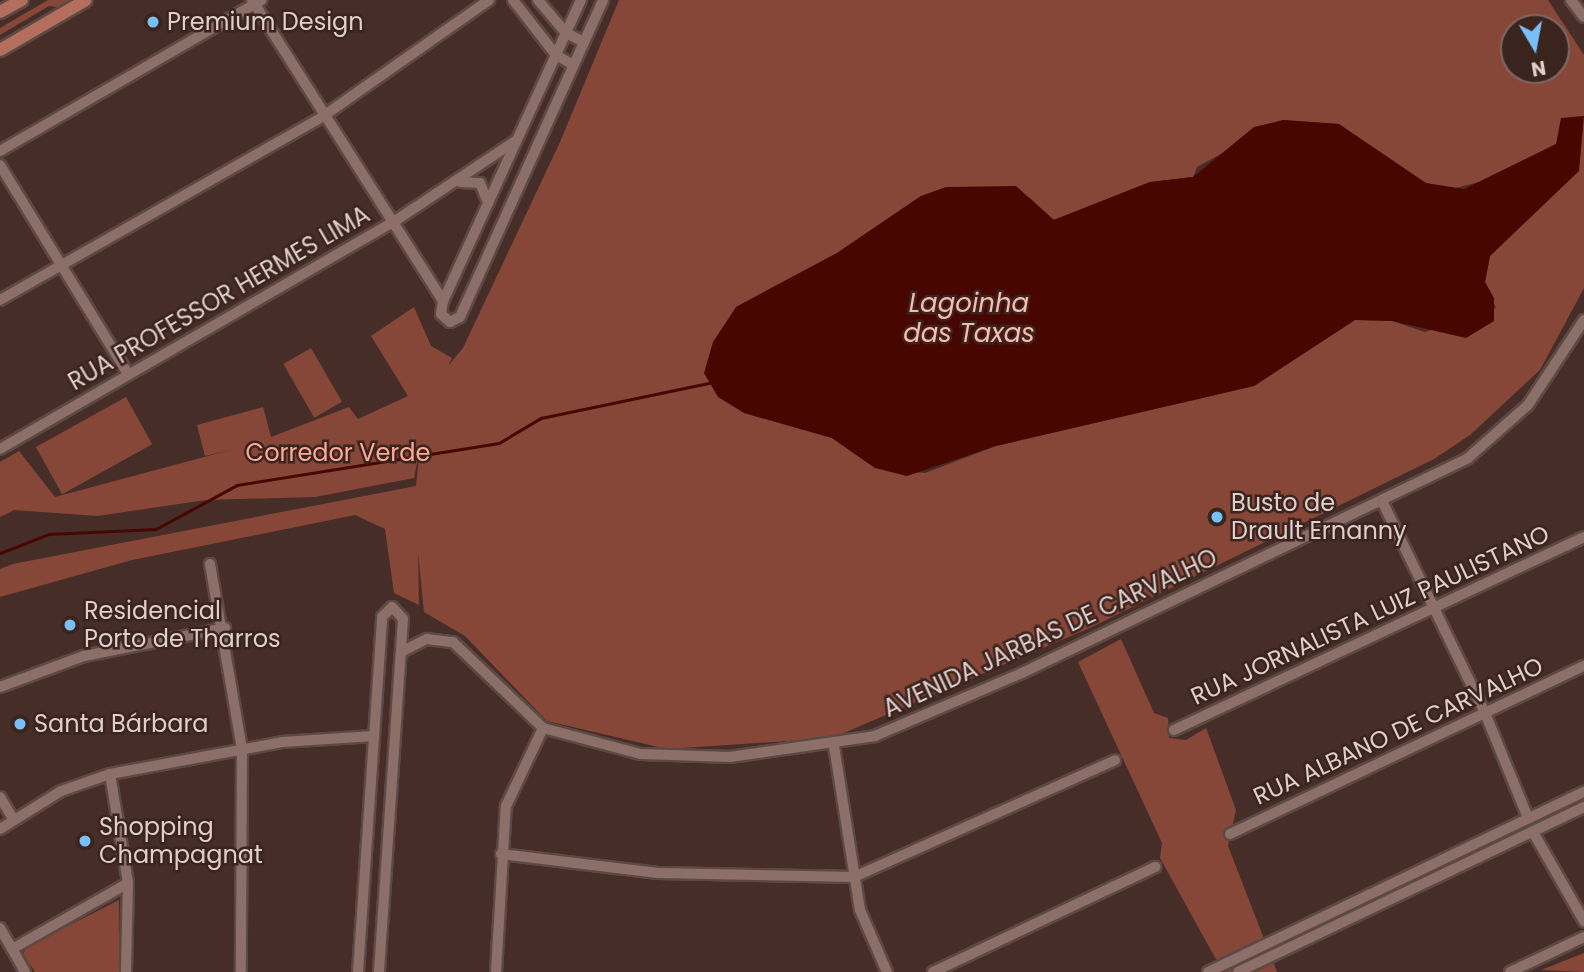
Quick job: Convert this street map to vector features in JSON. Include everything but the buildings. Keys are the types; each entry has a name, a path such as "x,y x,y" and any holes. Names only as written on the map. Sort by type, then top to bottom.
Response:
{"main road":[{"path":"0,12 22,0"},
{"path":"0,50 86,0"}],"street":[{"path":"0,300 322,117 489,0"},
{"path":"513,0 556,55 573,65"},
{"path":"538,0 566,33 584,42"},
{"path":"580,0 443,301 443,317 458,320 603,0"},
{"path":"1571,0 1584,17"},
{"path":"0,151 256,1 322,117 443,301"},
{"name":"RUA PROFESSOR HERMES LIMA","path":"0,449 392,223 517,140"},
{"path":"0,165 128,374"},
{"path":"457,182 480,183 488,203"},
{"name":"AVENIDA JARBAS DE CARVALHO","path":"543,728 677,758 834,746 950,707 1383,503 1492,441 1557,368 1583,323"},
{"path":"1383,503 1485,713 1534,823 1584,921"},
{"name":"RUA JORNALISTA LUIZ PAULISTANO","path":"1174,730 1584,537"},
{"path":"210,564 225,628 242,749 241,972"},
{"path":"392,607 402,614 401,652 377,972 358,972 382,617 392,607"},
{"path":"0,687 84,656 225,628"},
{"path":"401,652 427,639 453,642 543,728 509,798 501,854 496,972"},
{"name":"RUA ALBANO DE CARVALHO","path":"1230,834 1584,666"},
{"path":"0,829 61,791 110,774 242,749 374,736"},
{"path":"834,746 854,877 864,922 887,972"},
{"path":"501,854 658,873 854,877 1115,760"},
{"path":"110,774 128,883 126,972"},
{"path":"1238,972 1534,823 1584,792"},
{"path":"0,797 14,820"},
{"path":"1208,972 1225,969 1267,944 1534,823 1584,807"},
{"path":"933,972 1155,867"},
{"path":"12,949 128,883"},
{"path":"0,928 25,972"},
{"path":"1510,972 1584,937"},
{"path":"1267,944 1265,951 1273,955"}],"green space":[{"path":"48,0 73,0 65,8 49,6 0,35 0,28"},
{"name":"Corredor Verde","path":"619,0 1548,0 1557,14 1500,14 1500,84 1570,84 1570,34 1584,55 1584,288 1540,370 1470,435 1434,459 1092,627 832,738 667,749 547,721 465,636 424,612 418,553 419,605 394,593 385,529 355,515 132,560 0,597 0,569 13,564 416,486 420,448 414,478 315,497 206,500 97,516 14,510 0,517 0,462 19,451 55,497 234,449 205,456 197,425 263,407 271,437 349,407 358,419 408,396 371,336 414,307 431,346 452,358 448,366 463,348 560,142","holes":["1283,120 1339,124 1377,155 1426,183 1452,189 1483,181 1556,144 1578,171 1490,256 1485,282 1496,308 1425,332 1392,321 1355,320 1254,386 996,446 925,473 875,468 832,438 744,413 736,307 837,253 921,196 1030,198 1053,220 1150,182 1193,177 1197,167"]},
{"path":"311,348 342,402 314,418 283,364"},
{"path":"126,397 152,444 62,494 36,447"},
{"path":"1121,639 1154,713 1168,718 1169,738 1186,740 1206,728 1236,810 1228,846 1277,972 1223,972 1160,858 1162,843 1078,662"},
{"path":"119,900 120,972 35,972 23,954 27,947"},
{"path":"1584,953 1584,972 1541,970"}],"water":[{"name":"Lagoinha das Taxas","path":"1584,116 1579,171 1490,256 1485,282 1494,298 1494,321 1466,338 1392,321 1355,320 1254,386 996,446 907,476 875,468 832,438 744,413 718,397 704,373 713,342 736,307 837,253 921,196 946,187 1016,186 1054,220 1150,182 1193,177 1254,127 1283,120 1339,124 1426,183 1464,189 1556,144 1561,118"}],"waterway":[{"path":"0,553 49,534 156,529 237,485 499,443 541,418 709,383"}],"place":[{"name":"Premium Design","path":"153,22"},
{"name":"Busto de Drault Ernanny","path":"1217,517"},
{"name":"Residencial Porto de Tharros","path":"70,625"},
{"name":"Santa Bárbara","path":"20,724"},
{"name":"Shopping Champagnat","path":"85,841"}]}
